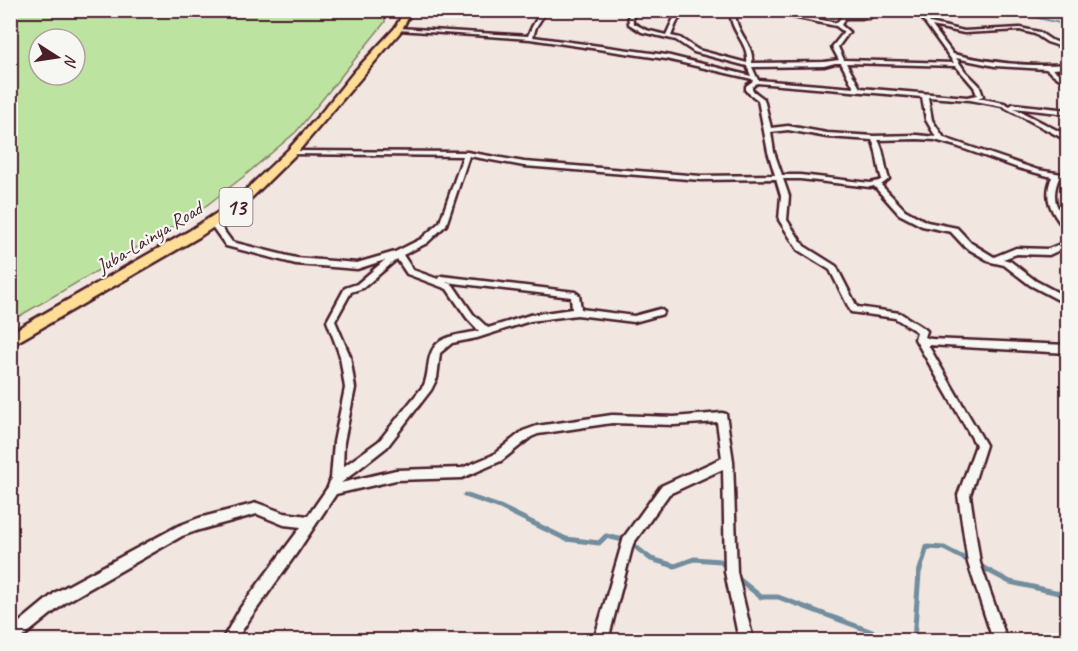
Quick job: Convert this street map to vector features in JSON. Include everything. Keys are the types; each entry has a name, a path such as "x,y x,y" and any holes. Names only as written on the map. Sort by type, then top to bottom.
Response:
{"main road":[{"name":"Juba-Lainya Road","path":"10,340 213,222 249,196 292,152 398,29 409,10"}],"street":[{"path":"530,38 545,10"},
{"path":"630,10 631,24 644,31 668,36 696,51 749,65 843,62 959,65"},
{"path":"668,36 675,20 685,10"},
{"path":"732,10 735,25 747,47 753,79"},
{"path":"762,10 838,25 847,32 835,47 858,90"},
{"path":"838,25 844,17 869,17 878,10"},
{"path":"918,10 980,92 980,96 972,99"},
{"path":"927,24 964,32 1020,29 1036,33 1048,41 1068,48"},
{"path":"398,29 530,38 666,57 753,79 972,99 1068,112"},
{"path":"953,56 996,65 1068,66"},
{"path":"1048,67 1068,83"},
{"path":"753,79 748,86 749,91 761,99 778,177 785,196 783,220 801,248 833,268 854,310 897,315 922,331 920,339 981,445 964,495 974,563 1000,640"},
{"path":"925,96 926,111 932,128 942,140"},
{"path":"1004,105 1068,139"},
{"path":"768,130 788,128 827,135 942,140 1030,170 1068,177"},
{"path":"292,152 467,154 524,164 701,178 778,177 876,184 886,179 881,170 883,158 874,138"},
{"path":"213,222 229,244 296,261 357,266 398,254 424,241 443,223 467,154"},
{"path":"1056,176 1049,188 1052,203 1061,221 1068,227"},
{"path":"876,184 902,212 925,224 954,230 968,245 994,260 1007,263 1033,283 1068,302"},
{"path":"994,260 1016,251 1049,252 1068,243"},
{"path":"398,254 410,272 450,287 470,316 486,332"},
{"path":"229,640 246,612 332,490 337,478 339,442 350,388 345,356 331,321 348,290 360,286 373,277 398,254"},
{"path":"425,277 575,295 577,312"},
{"path":"337,478 376,450 393,432 428,387 432,378 434,358 441,346 449,340 486,332 530,318 577,312 634,319 660,312"},
{"path":"920,339 931,342 1068,349"},
{"path":"332,490 396,475 462,473 497,458 527,434 537,430 612,419 674,421 722,417 728,461 731,572 746,640"},
{"path":"601,640 628,541 665,490 728,461"},
{"path":"10,639 61,597 178,532 257,508 284,519 310,522"}],"green space":[{"path":"11,10 385,10 385,22 296,132 198,212 11,321"}],"waterway":[{"path":"1005,10 1068,25"},
{"path":"10,33 19,30"},
{"path":"465,495 500,507 566,539 599,543 606,536 628,541 651,559 675,566 694,559 720,561 728,569"},
{"path":"914,640 919,573 927,547 944,548 971,562"},
{"path":"978,565 1010,582 1068,595"},
{"path":"735,576 761,597 778,597 894,640"}]}
